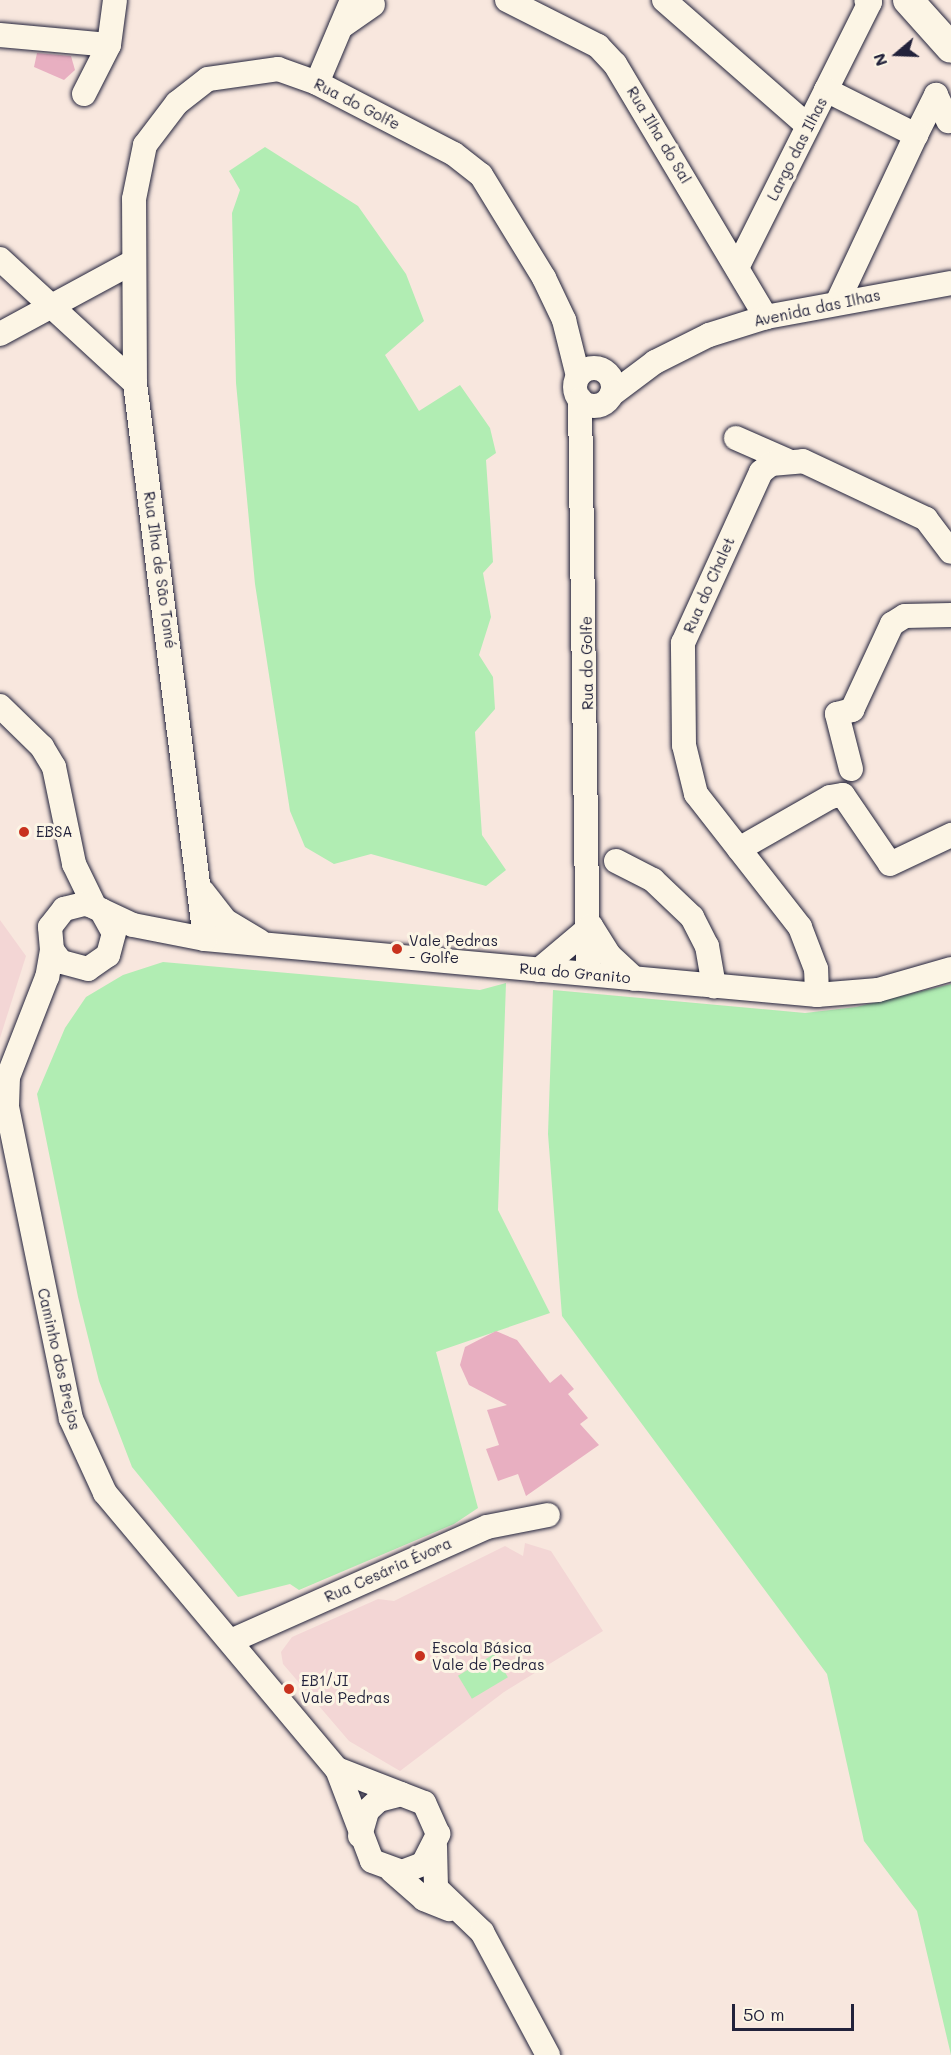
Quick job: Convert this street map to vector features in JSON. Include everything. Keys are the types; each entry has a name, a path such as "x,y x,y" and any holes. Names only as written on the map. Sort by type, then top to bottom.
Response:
{"main road":[{"path":"908,0 951,48"}],"street":[{"path":"84,94 109,45 116,0"},
{"name":"Rua Ilha do Sal","path":"507,0 598,45 615,64 766,316"},
{"path":"664,0 808,126"},
{"path":"826,90 870,2 866,0"},
{"path":"317,83 341,27 367,1"},
{"path":"0,35 109,45"},
{"name":"Rua do Golfe","path":"135,383 134,200 145,145 177,103 208,79 246,71 278,69 317,83 454,154 481,175 564,320 594,385 585,484 591,926 588,974"},
{"name":"Largo das Ilhas","path":"738,266 826,90 916,135"},
{"path":"837,303 936,95 948,121"},
{"path":"0,259 135,383"},
{"path":"0,334 133,262"},
{"name":"Avenida das Ilhas","path":"594,385 655,362 709,335 766,316 951,283"},
{"name":"Rua Ilha de São Tomé","path":"135,383 202,892 205,939"},
{"path":"736,438 786,460 803,461 926,519 951,552"},
{"name":"Rua do Chalet","path":"786,460 760,472 683,643 688,772 696,794 800,927 816,969 817,995"},
{"path":"850,769 837,714 852,710 892,624 905,616 951,615"},
{"path":"0,706 42,747 54,767 74,864 98,909 114,933 108,955"},
{"path":"739,849 830,797 843,795 890,864 951,835"},
{"path":"616,861 652,880 692,917 708,946 714,986"},
{"path":"74,864 64,909 50,927 52,950 70,967 88,969 108,955 162,933 195,914 202,892"},
{"path":"202,892 226,921 266,945"},
{"path":"64,909 98,909"},
{"name":"Rua do Granito","path":"98,909 162,933 205,939 817,995 878,990 951,969"},
{"path":"539,970 591,926 609,955 636,978"},
{"name":"Caminho dos Brejos","path":"52,950 47,977 24,1030 8,1077 11,1143 72,1419 105,1493 233,1640 338,1769"},
{"name":"Caminho dos Brejos","path":"24,1030 70,974 88,969"},
{"name":"Rua Cesária Évora","path":"233,1640 487,1527 548,1515"},
{"path":"338,1769 415,1798 432,1814 435,1846 427,1890"},
{"path":"338,1769 360,1836 372,1861 427,1890 467,1915 482,1932 548,2055"},
{"path":"360,1836 367,1811 379,1800 401,1794"},
{"path":"392,1871 423,1864 435,1846"}],"shaded area":[{"path":"0,920 26,956 0,1038"},
{"name":"Escola Básica Vale de Pedras","path":"525,1543 551,1551 603,1631 504,1692 400,1771 349,1741 283,1664 281,1652 292,1637 378,1599 394,1601 505,1546 523,1556"}],"green space":[{"path":"265,147 358,206 406,274 424,321 385,355 419,411 460,385 490,428 496,453 486,460 493,562 483,573 491,617 479,655 493,677 495,709 475,732 482,835 506,870 486,886 371,854 334,864 305,847 290,811 255,584 236,383 232,213 240,190 229,171"},
{"path":"163,962 480,990 506,983 498,1210 550,1313 436,1352 478,1508 454,1524 299,1590 290,1584 238,1597 132,1467 99,1381 78,1297 37,1094 65,1028 86,997 123,975"},
{"path":"951,984 951,2055 917,1911 864,1841 827,1674 562,1316 548,1134 553,990 805,1013 856,1007"},
{"path":"494,1654 508,1677 472,1699 458,1676"}],"building":[{"path":"37,53 71,56 75,70 64,80 34,67"},
{"path":"496,1331 517,1340 550,1383 561,1374 574,1389 568,1394 588,1418 580,1424 599,1445 526,1496 518,1474 498,1481 486,1449 499,1445 487,1410 507,1405 469,1385 460,1365 465,1347"}],"place":[{"name":"EBSA","path":"24,832"},
{"name":"Vale Pedras - Golfe","path":"397,949"},
{"name":"Escola Básica Vale de Pedras","path":"420,1656"},
{"name":"EB1/JI Vale Pedras","path":"289,1689"}]}
